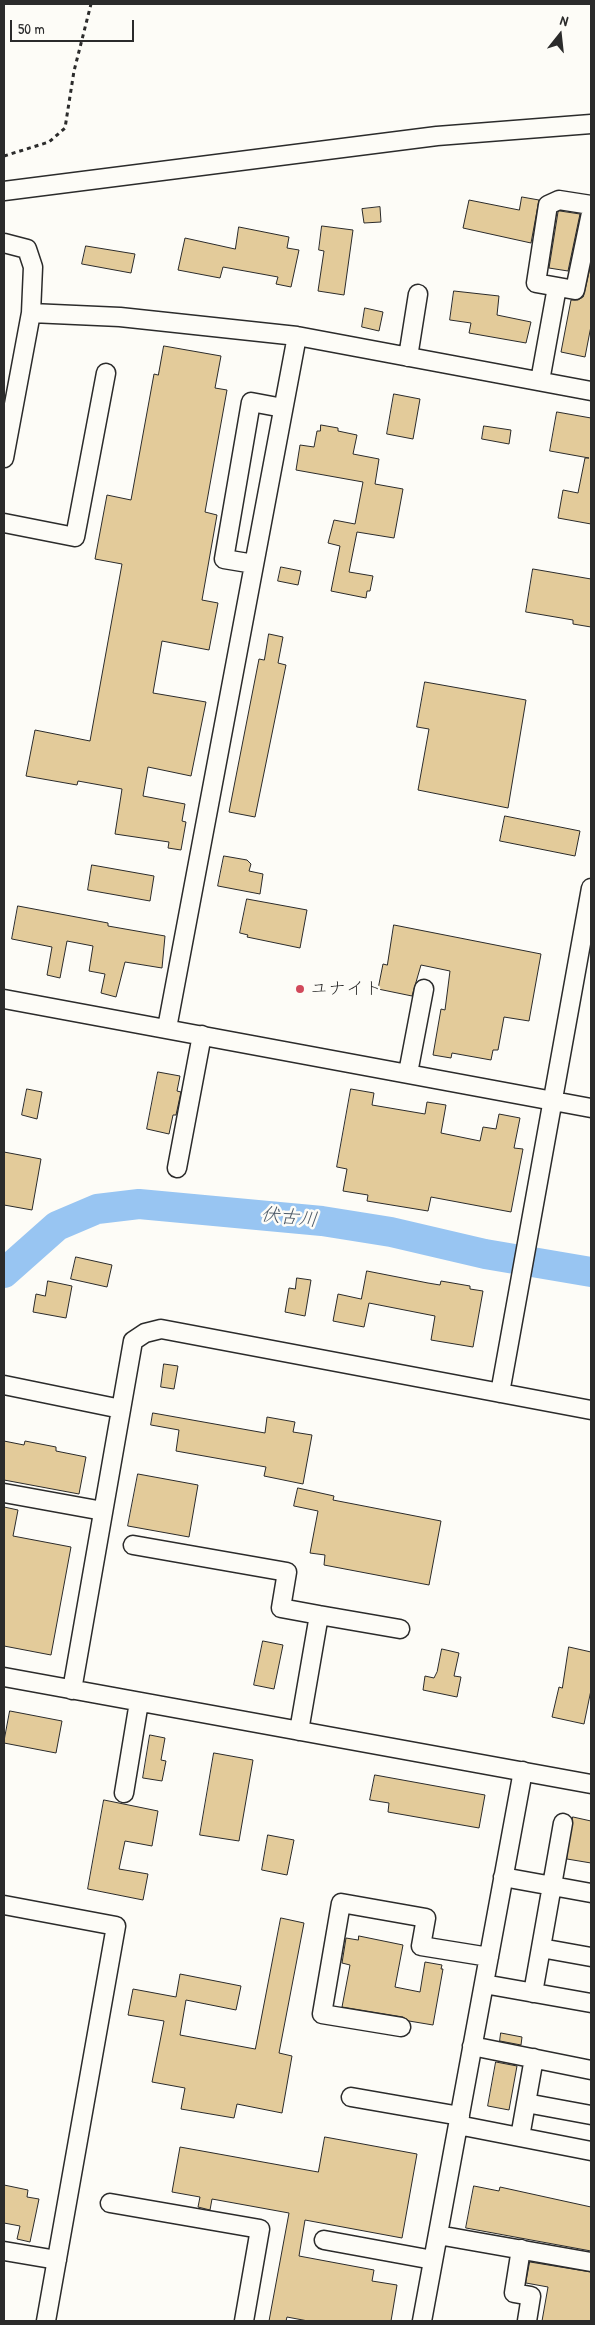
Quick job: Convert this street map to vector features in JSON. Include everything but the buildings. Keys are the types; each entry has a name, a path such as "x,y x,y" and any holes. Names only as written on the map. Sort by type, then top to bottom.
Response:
{"street":[{"path":"4,191 437,136 591,124"},
{"path":"591,205 559,200 548,205 536,283 575,290 591,213"},
{"path":"4,243 27,249 33,267 31,313 4,458"},
{"path":"540,381 557,287"},
{"path":"408,357 418,294"},
{"path":"31,313 120,317 297,336 591,391"},
{"path":"167,1028 297,336"},
{"path":"4,523 75,536 106,373"},
{"path":"254,564 224,559 251,402 283,408"},
{"path":"500,1393 591,888"},
{"path":"408,1073 424,989"},
{"path":"4,999 591,1108"},
{"path":"177,1168 202,1035"},
{"path":"72,1690 133,1341 145,1333 161,1329 591,1410"},
{"path":"4,1385 121,1409"},
{"path":"4,1493 103,1511"},
{"path":"134,1545 287,1572 281,1608 400,1629"},
{"path":"299,1730 319,1615"},
{"path":"4,1677 591,1784"},
{"path":"124,1793 139,1702"},
{"path":"422,2321 523,1771"},
{"path":"532,1993 563,1823"},
{"path":"504,1877 591,1893"},
{"path":"4,1904 116,1926 46,2321"},
{"path":"401,2027 322,2014 341,1904 426,1918 421,1946 489,1957"},
{"path":"541,1948 591,1957"},
{"path":"484,1984 591,2003"},
{"path":"472,2046 591,2070"},
{"path":"520,2137 534,2058"},
{"path":"351,2097 459,2120 520,2137 591,2151"},
{"path":"526,2103 591,2115"},
{"path":"110,2203 260,2229 244,2321"},
{"path":"438,2235 591,2262"},
{"path":"324,2240 433,2260"},
{"path":"521,2249 514,2293 531,2296 527,2321"},
{"path":"4,2252 56,2260"}],"path":[{"path":"4,156 49,142 65,128 74,71 90,4"}],"waterway":[{"name":"伏古川","path":"4,1273 57,1226 97,1209 139,1204 322,1221 391,1232 485,1254 591,1272"}],"place":[{"name":"ユナイト","path":"300,989"}]}
